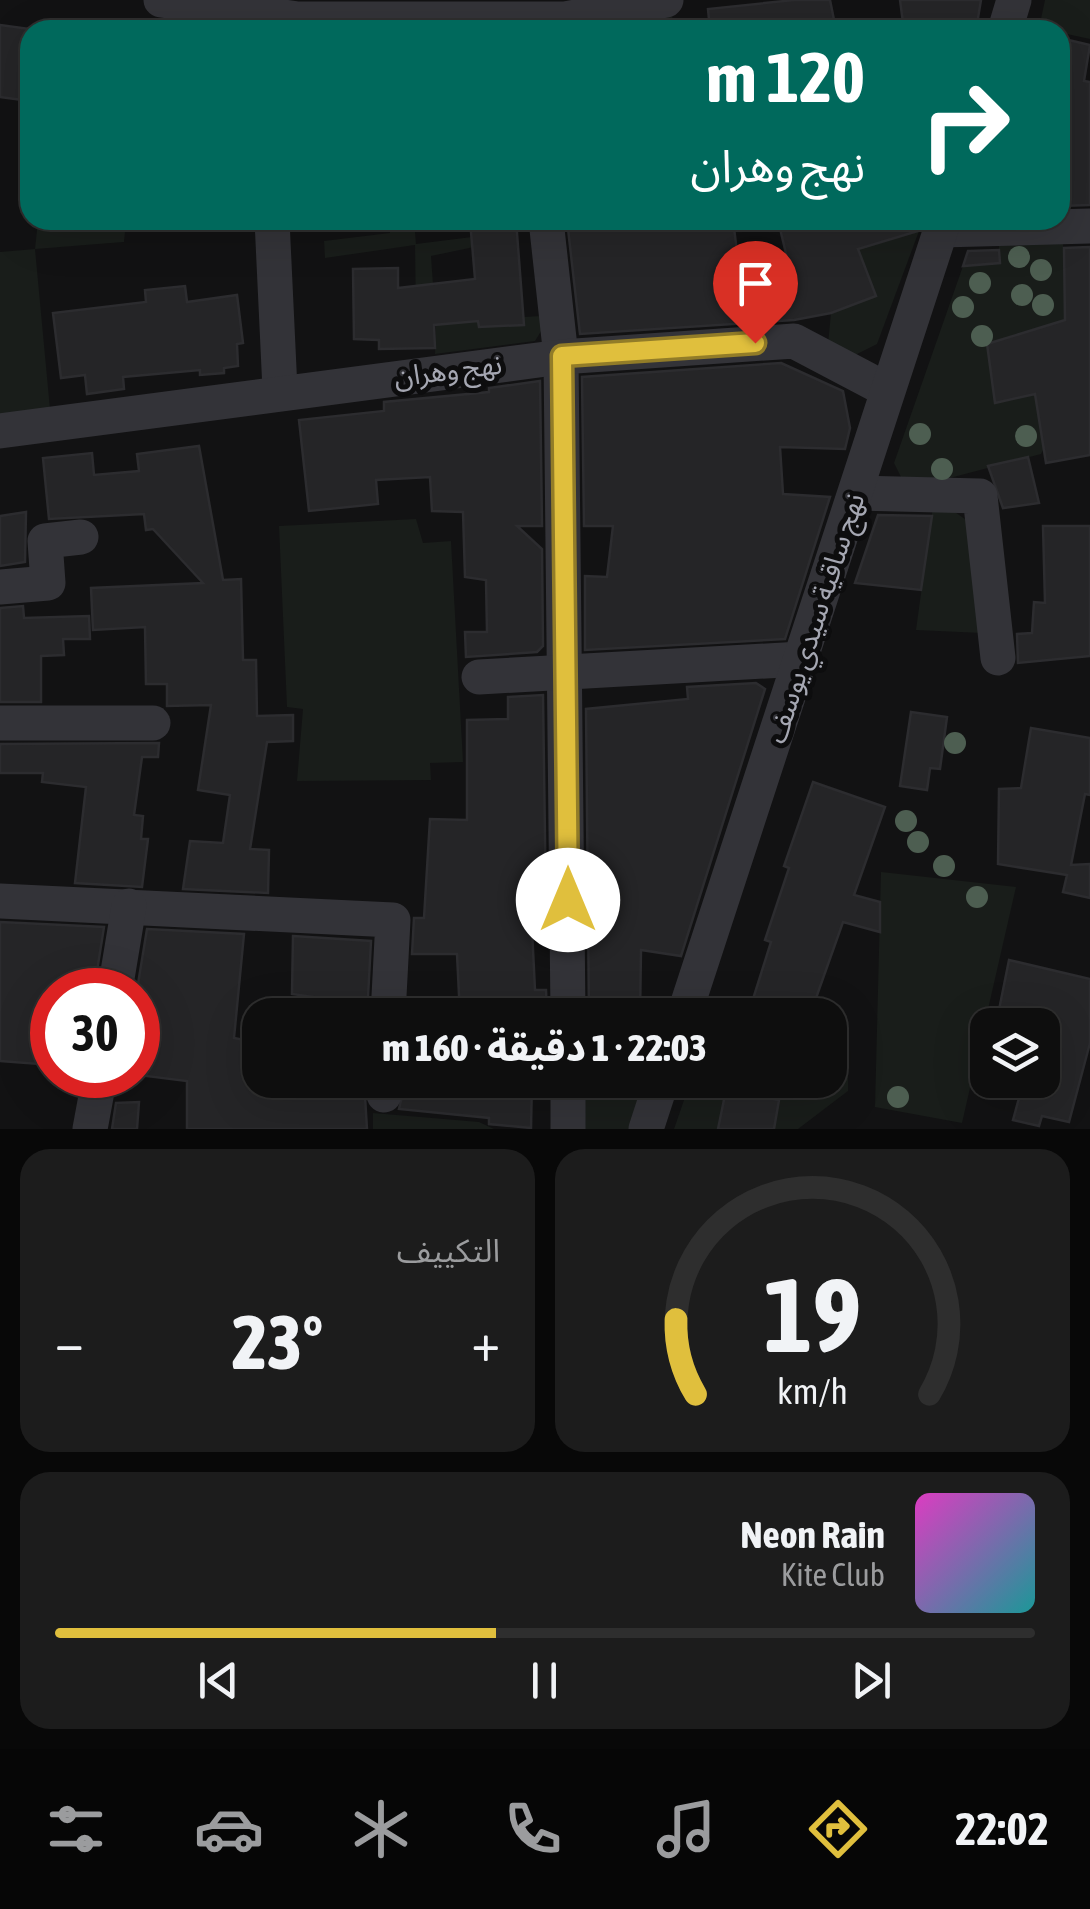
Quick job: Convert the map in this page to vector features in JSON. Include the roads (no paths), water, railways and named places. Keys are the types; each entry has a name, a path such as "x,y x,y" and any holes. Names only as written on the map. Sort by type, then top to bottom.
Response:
{"street":[{"path":"161,0 270,20"},
{"path":"446,20 566,16 666,0"},
{"path":"272,230 280,390"},
{"path":"547,230 562,356 568,672 568,998"},
{"name":"نهج ساقية سيدي يوسف","path":"690,998 940,230"},
{"name":"نهج وهران","path":"0,430 280,390 562,356 794,341 886,390"},
{"path":"856,492 980,496 998,658"},
{"path":"0,587 48,583 45,541 81,537"},
{"path":"479,677 801,659"},
{"path":"0,723 153,722"},
{"path":"0,901 392,920 389,998"},
{"path":"118,968 129,906"},
{"path":"90,1129 96,1098"},
{"path":"568,1098 568,1129"},
{"path":"646,1129 656,1098"}]}
